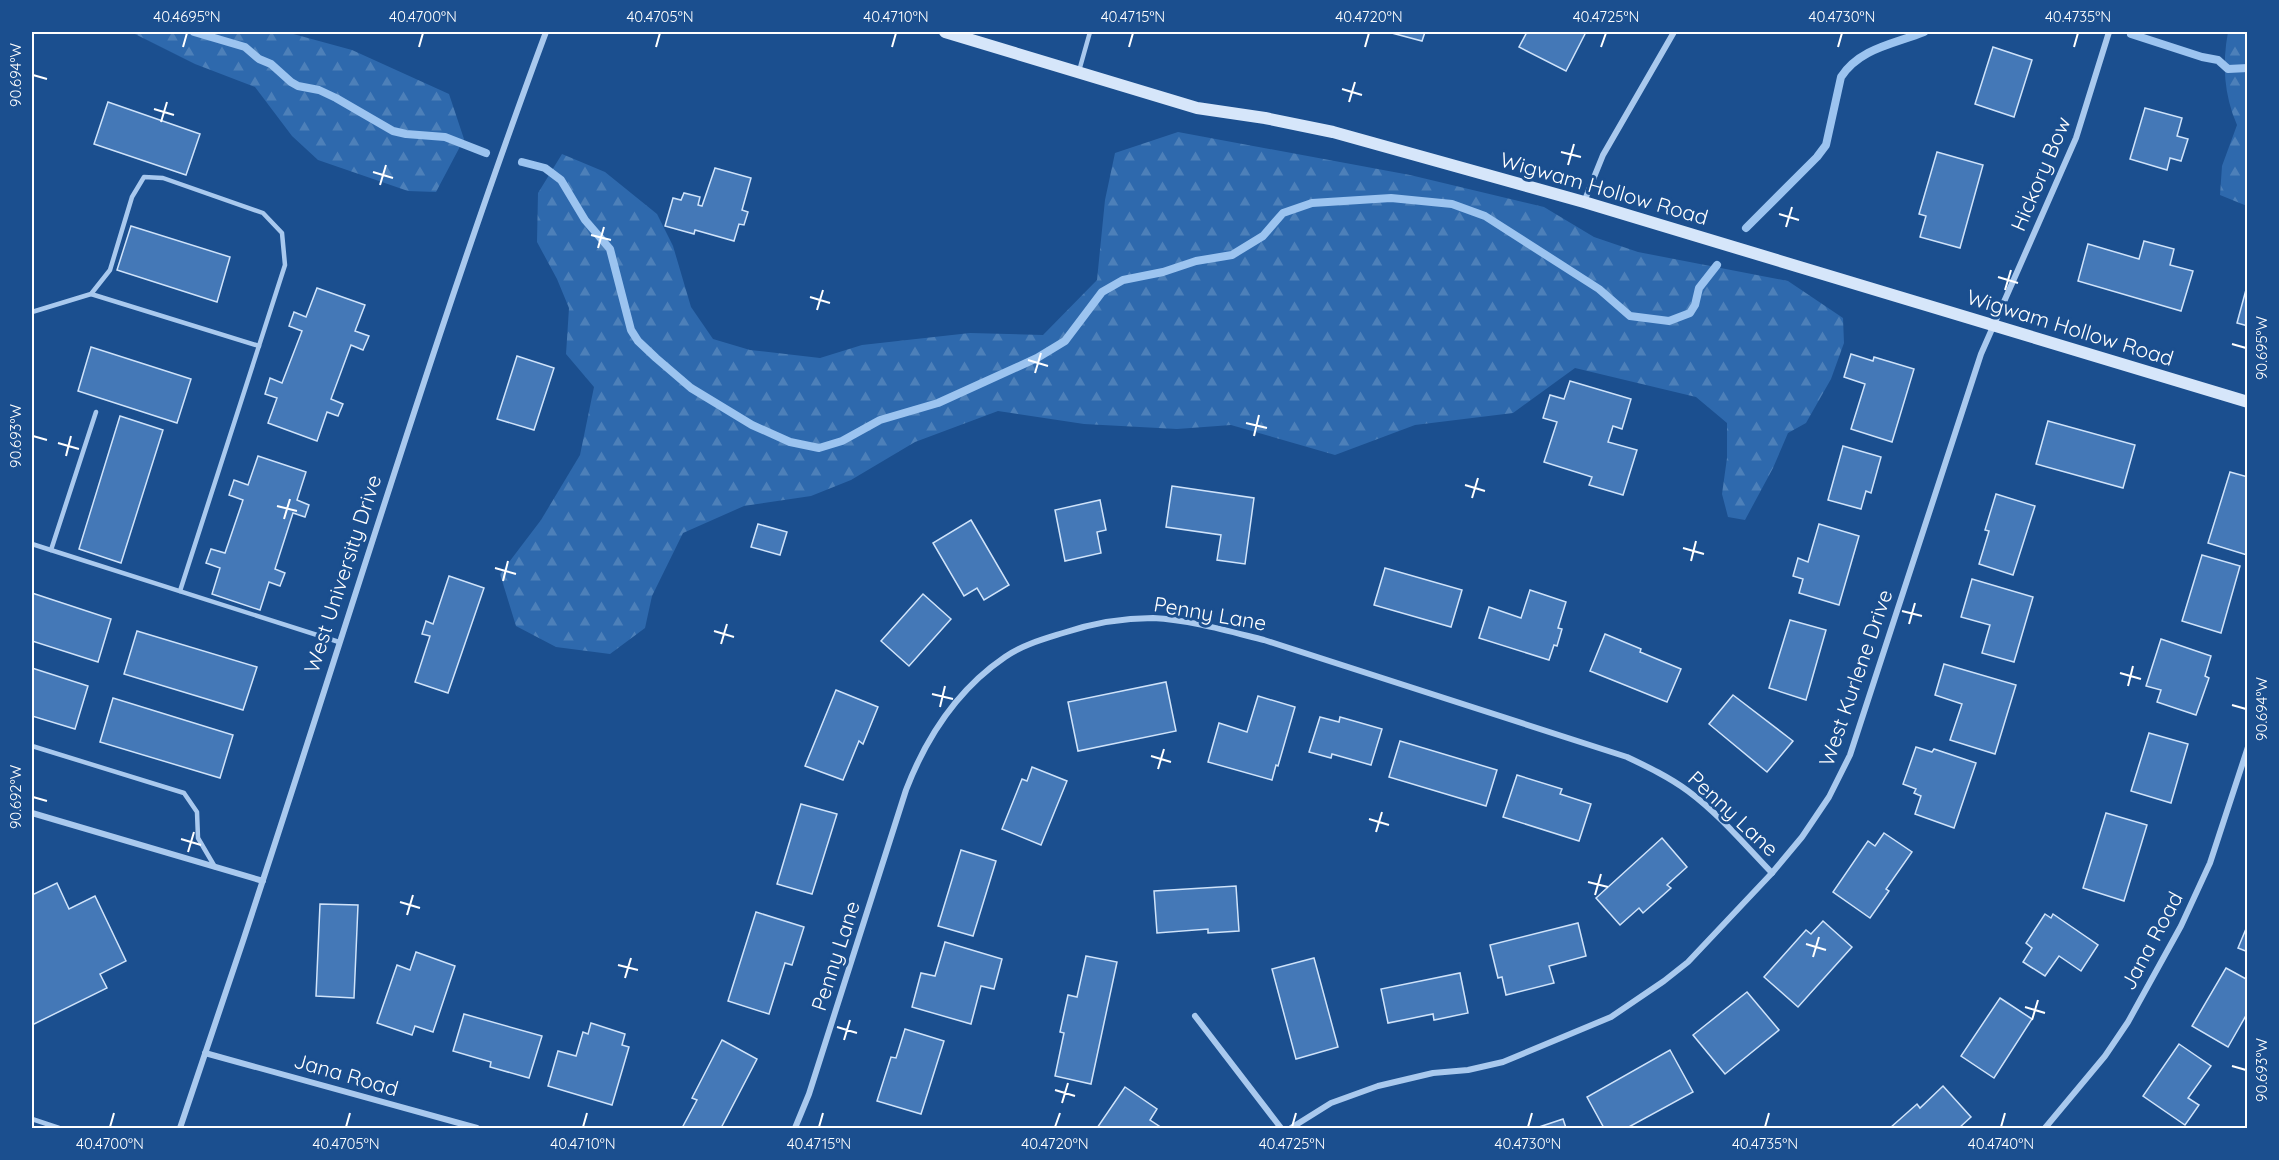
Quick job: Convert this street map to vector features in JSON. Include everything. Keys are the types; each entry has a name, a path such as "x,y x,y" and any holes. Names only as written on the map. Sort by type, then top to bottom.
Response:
{"street":[{"name":"West University Drive","path":"180,1128 263,881 401,447 504,144 546,32"},
{"name":"Wigwam Hollow Road","path":"945,32 1197,108 1265,118 1333,132 1584,202 2247,402"},
{"path":"1584,202 1603,155 1674,32"},
{"name":"Hickory Bow","path":"1995,326 2076,138 2109,32"},
{"name":"West Kurlene Drive","path":"1291,1128 1331,1103 1378,1086 1433,1073 1468,1070 1503,1062 1611,1017 1688,962 1772,873 1802,837 1829,797 1851,755 1981,354 1995,326"},
{"name":"Penny Lane","path":"795,1128 809,1094 906,790 917,761 932,733 983,674 1006,656 1088,624 1122,619 1155,618 1210,627 1286,647 1627,757 1659,772 1689,792 1716,815 1772,873"},
{"name":"Jana Road","path":"2045,1128 2105,1056 2181,926 2210,863 2247,747"},
{"path":"32,813 263,881"},
{"path":"1195,1016 1281,1128"},
{"name":"Jana Road","path":"205,1053 477,1128"}],"lane":[{"path":"1079,71 1090,32"},
{"path":"91,294 110,270 132,197 144,177 163,178 263,213 282,233 285,265 180,591"},
{"path":"32,312 91,294 259,346"},
{"path":"51,550 96,412"},
{"path":"32,544 339,642"},
{"path":"32,746 184,793 197,812 198,838 215,867"},
{"path":"32,1119 59,1128"}],"green space":[{"path":"131,32 286,32 352,50 449,94 464,139 436,192 408,191 318,160 292,136 255,87 195,64"},
{"path":"2228,32 2247,32 2247,206 2220,195 2222,166 2237,125 2229,102 2225,79"},
{"path":"1178,132 1410,175 1544,207 1594,237 1638,252 1788,281 1843,318 1844,343 1831,379 1806,423 1788,433 1773,468 1745,520 1728,517 1722,494 1727,458 1727,423 1696,397 1575,368 1513,413 1415,425 1335,455 1231,425 1177,429 1084,424 998,411 915,442 851,480 811,496 744,506 683,533 652,596 645,628 610,654 556,647 516,626 500,574 541,520 580,455 594,387 566,354 569,308 557,279 537,242 538,193 562,154 605,172 657,214 673,246 691,307 713,339 750,350 820,358 862,345 970,333 1043,335 1097,280 1105,200 1115,153"}],"building":[{"path":"1388,32 1425,32 1422,41"},
{"path":"1527,32 1586,32 1566,71 1519,47"},
{"path":"1993,47 2032,60 2014,117 1975,104"},
{"path":"108,102 200,134 186,175 94,144"},
{"path":"2145,108 2182,118 2177,136 2188,139 2181,161 2170,158 2167,170 2130,159"},
{"path":"1937,152 1983,165 1960,248 1920,237 1926,216 1919,214"},
{"path":"715,168 751,178 742,210 748,212 744,225 739,224 734,241 695,230 694,234 665,226 673,198 681,200 684,193 700,197 698,205 702,206"},
{"path":"131,226 230,257 217,302 117,270"},
{"path":"2144,241 2174,249 2170,265 2193,271 2181,311 2078,281 2088,244 2139,259"},
{"path":"2248,286 2248,326 2237,323"},
{"path":"317,288 365,305 355,331 369,336 363,350 351,345 331,399 343,404 338,416 327,412 317,441 268,423 277,398 265,394 270,378 282,383 302,331 289,326 294,312 306,317"},
{"path":"91,347 191,379 177,423 78,391"},
{"path":"1851,354 1873,361 1874,357 1914,369 1892,442 1851,429 1865,384 1844,377"},
{"path":"517,356 554,368 534,430 497,419"},
{"path":"1570,381 1631,399 1622,429 1613,426 1608,442 1637,450 1623,495 1589,485 1592,477 1544,462 1557,422 1543,418 1550,395 1564,399"},
{"path":"120,416 163,430 121,563 79,549"},
{"path":"2048,421 2135,445 2123,488 2036,464"},
{"path":"1843,446 1881,457 1871,493 1866,491 1861,509 1828,500"},
{"path":"258,456 306,472 297,500 309,505 305,517 293,513 275,569 285,573 280,586 269,582 260,610 212,594 220,568 206,563 211,549 225,553 243,500 229,495 234,480 248,485"},
{"path":"2230,472 2248,477 2247,555 2208,543"},
{"path":"1172,486 1254,498 1245,564 1217,560 1221,535 1166,527"},
{"path":"1996,494 2035,506 2013,575 1979,564 1989,531 1985,530"},
{"path":"1100,500 1106,530 1097,532 1101,553 1065,561 1055,510"},
{"path":"971,520 1009,585 984,600 977,588 964,596 933,543"},
{"path":"758,524 787,532 780,555 751,547"},
{"path":"1819,524 1859,536 1839,605 1799,593 1803,579 1793,576 1798,558 1808,562"},
{"path":"2202,555 2240,566 2221,633 2182,621"},
{"path":"1385,568 1462,590 1451,627 1374,605"},
{"path":"449,576 484,588 448,693 415,682 430,636 422,634 426,621 433,624"},
{"path":"1972,579 2033,597 2014,662 1982,653 1990,625 1961,617"},
{"path":"1530,590 1566,602 1558,628 1562,629 1557,646 1554,645 1549,660 1479,638 1489,607 1521,618"},
{"path":"32,593 111,619 98,662 32,641"},
{"path":"923,594 951,619 909,666 881,641"},
{"path":"1790,620 1826,630 1806,700 1769,688"},
{"path":"137,631 257,667 243,710 124,674"},
{"path":"1605,634 1681,669 1667,702 1590,671"},
{"path":"2161,639 2211,656 2205,676 2209,678 2196,715 2157,702 2161,690 2146,686"},
{"path":"1944,664 2016,685 1995,754 1950,740 1962,704 1935,695"},
{"path":"32,668 88,686 75,729 32,716"},
{"path":"1166,682 1176,731 1078,751 1068,702"},
{"path":"836,690 878,707 863,744 859,741 843,780 805,766"},
{"path":"1733,695 1793,741 1767,772 1709,724"},
{"path":"1258,696 1295,707 1272,780 1208,762 1219,723 1247,732"},
{"path":"113,698 233,735 220,778 100,742"},
{"path":"1320,717 1339,722 1340,717 1382,729 1371,765 1332,754 1331,758 1309,752"},
{"path":"2149,733 2188,744 2171,803 2131,791"},
{"path":"1400,741 1497,770 1486,806 1389,777"},
{"path":"1916,747 1932,752 1934,749 1976,763 1954,828 1915,814 1921,796 1914,793 1916,789 1903,784"},
{"path":"1032,767 1067,781 1041,845 1002,829 1022,779 1027,781"},
{"path":"1517,775 1562,789 1560,794 1591,804 1579,841 1503,817"},
{"path":"801,804 837,814 812,894 777,884"},
{"path":"2106,813 2147,825 2124,901 2083,888"},
{"path":"1884,833 1912,852 1886,889 1889,891 1870,918 1833,892 1868,841 1875,846"},
{"path":"1662,838 1687,867 1667,885 1671,888 1643,913 1639,908 1620,925 1596,898"},
{"path":"961,850 996,861 973,936 938,926"},
{"path":"57,883 69,909 95,896 126,961 100,974 107,988 32,1025 32,895"},
{"path":"1236,886 1239,931 1208,933 1208,929 1157,933 1154,891"},
{"path":"320,904 358,905 354,998 316,996"},
{"path":"756,912 804,927 792,965 785,963 769,1014 728,1001"},
{"path":"2045,914 2051,918 2053,914 2098,945 2081,971 2059,956 2045,976 2023,962 2032,948 2026,943"},
{"path":"1823,921 1852,947 1798,1007 1764,977 1806,930 1811,934"},
{"path":"1578,923 1586,956 1549,966 1554,983 1506,995 1502,977 1498,978 1490,945"},
{"path":"2248,924 2248,952 2238,948"},
{"path":"945,942 1002,959 994,989 981,986 971,1024 912,1007 921,973 935,976"},
{"path":"416,952 455,966 433,1032 415,1026 412,1035 377,1023 397,965 410,970"},
{"path":"1086,956 1117,962 1091,1084 1055,1076 1064,1033 1060,1032 1068,995 1077,997"},
{"path":"1314,958 1338,1047 1296,1059 1272,969"},
{"path":"2226,968 2248,980 2248,1012 2228,1047 2192,1026"},
{"path":"1460,973 1468,1013 1434,1020 1433,1014 1388,1023 1381,989"},
{"path":"1747,992 1779,1030 1725,1074 1693,1035"},
{"path":"2000,998 2032,1019 1994,1078 1961,1056"},
{"path":"464,1014 542,1036 529,1078 490,1067 491,1062 453,1051"},
{"path":"591,1023 625,1034 622,1045 629,1047 612,1105 548,1086 558,1051 576,1056 583,1032 588,1034"},
{"path":"905,1029 944,1041 921,1114 877,1101 891,1057 896,1058"},
{"path":"722,1040 757,1059 721,1128 682,1128 697,1100 692,1098"},
{"path":"2179,1044 2211,1066 2188,1098 2199,1105 2185,1125 2143,1096"},
{"path":"1670,1050 1693,1092 1627,1128 1604,1128 1587,1097"},
{"path":"1943,1086 1971,1117 1959,1128 1890,1128 1917,1104 1920,1108"},
{"path":"1125,1087 1157,1109 1150,1120 1162,1128 1097,1128"},
{"path":"1563,1119 1566,1128 1536,1128"}],"waterway":[{"path":"194,32 245,47 298,86 319,90 336,98 393,131 445,137 486,153"},
{"path":"1746,228 1817,157 1826,145 1841,77 1849,67 1878,48 1924,32"},
{"path":"2131,34 2218,60 2228,69 2248,68"},
{"path":"522,162 545,168 561,180 585,220 610,249 631,330 638,341 691,388 752,425 790,442 819,448 842,441 880,420 938,403 1037,358 1065,341 1102,292 1123,280 1163,272 1196,261 1232,255 1263,236 1283,213 1312,203 1391,198 1452,204 1485,216 1599,289 1630,316 1669,321 1690,313 1695,305 1699,288 1717,265"}]}
